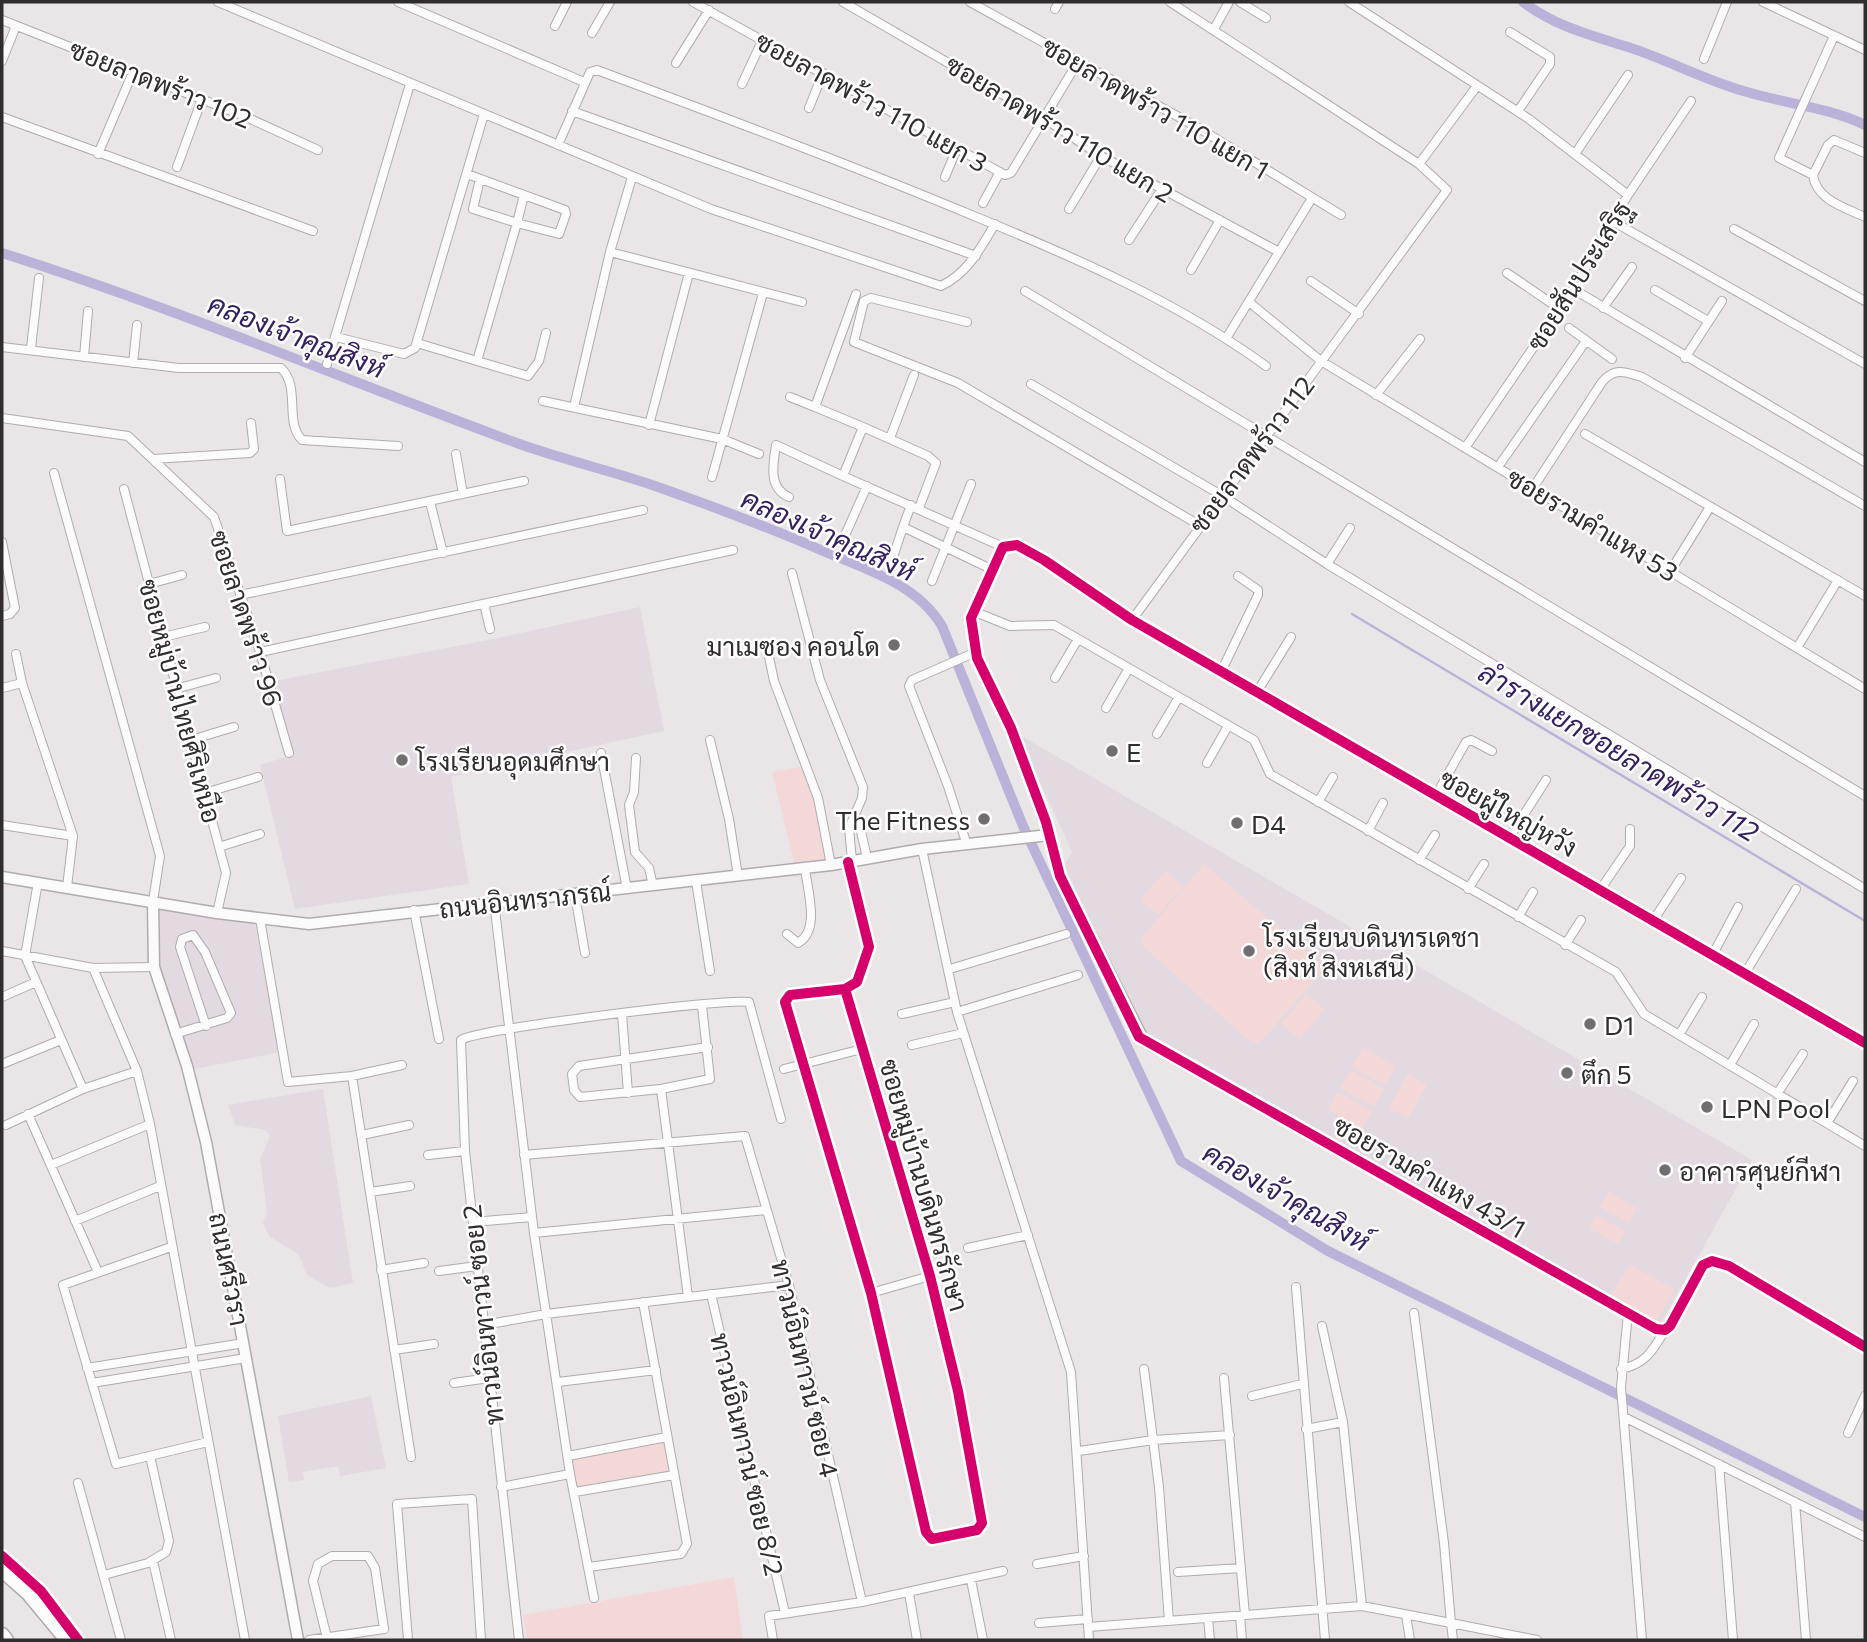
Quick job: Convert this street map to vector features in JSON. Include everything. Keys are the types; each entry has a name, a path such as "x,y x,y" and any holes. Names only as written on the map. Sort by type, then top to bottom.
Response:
{"highway":[{"path":"2,1635 6,1640"}],"main road":[{"path":"2,1571 27,1593 66,1640"}],"street":[{"path":"218,2 632,177 775,232 941,286 959,275 976,257 995,224"},
{"path":"398,2 584,82"},
{"path":"555,26 567,2"},
{"path":"592,33 610,2"},
{"name":"ซอยลาดพร้าว 110 แยก 3","path":"693,2 1000,172 1011,173 1079,60"},
{"name":"ซอยลาดพร้าว 110 แยก 2","path":"843,2 1045,119 1101,156 1279,252"},
{"name":"ซอยลาดพร้าว 110 แยก 1","path":"970,2 1197,127 1341,215"},
{"name":"ซอยลาดพร้าว 112","path":"1132,620 1221,495 1446,195 1444,183 1419,164 1170,2"},
{"path":"1214,29 1229,2"},
{"path":"1240,2 1266,18"},
{"path":"1349,2 1518,111 1628,195"},
{"path":"1704,59 1727,2"},
{"path":"1763,2 1865,50"},
{"path":"677,63 709,10"},
{"name":"ซอยลาดพร้าว 102","path":"2,20 202,99 318,150"},
{"path":"2,61 16,26"},
{"path":"1510,32 1550,57 1550,64 1518,111"},
{"path":"1813,175 1779,158 1802,113 1834,36"},
{"path":"742,84 762,41"},
{"path":"558,145 584,82 590,72 597,70 995,224 1145,293 1227,337 1266,366"},
{"path":"97,154 133,72"},
{"path":"809,108 823,73"},
{"path":"1576,155 1628,75"},
{"path":"327,364 410,84"},
{"path":"1419,164 1477,86"},
{"path":"177,167 202,99"},
{"name":"ซอยสันประเสริฐ","path":"1465,448 1560,309 1628,195 1691,101"},
{"path":"572,111 976,257"},
{"path":"337,337 404,354 411,351 417,342 484,114"},
{"path":"2,117 97,154 313,230"},
{"path":"1865,153 1834,140 1828,145 1813,175 1817,190 1825,198 1865,218"},
{"path":"944,177 957,148"},
{"path":"1069,209 1101,156"},
{"path":"983,203 1000,172"},
{"path":"467,174 565,209 566,214 559,234 472,208 480,179"},
{"path":"574,407 610,252 632,177"},
{"path":"1129,240 1161,189"},
{"path":"477,362 524,195"},
{"path":"1227,337 1312,198"},
{"path":"1191,270 1220,220"},
{"path":"1614,222 1865,364"},
{"path":"1734,229 1865,301"},
{"path":"610,252 802,302"},
{"path":"1603,308 1632,267"},
{"path":"649,425 689,273"},
{"path":"1507,273 1560,309"},
{"path":"31,348 39,278"},
{"path":"1311,281 1359,314"},
{"path":"1573,289 1865,463"},
{"path":"1025,290 1865,796"},
{"path":"1655,290 1708,321"},
{"path":"712,477 763,293"},
{"path":"816,407 856,294"},
{"path":"967,322 867,299 854,342 958,383 1199,525"},
{"path":"1685,358 1722,301"},
{"name":"ซอยรามคำแหง 53","path":"1249,302 1321,361 1865,689"},
{"path":"84,357 88,311"},
{"path":"133,363 137,325"},
{"path":"1569,328 1612,359"},
{"path":"417,342 528,376 539,361 547,333"},
{"path":"1376,395 1420,339"},
{"path":"1498,467 1586,341"},
{"path":"2,347 31,348 179,368 281,368 291,388 296,434 302,440 398,446"},
{"path":"1533,488 1602,382 1612,372 1620,370 1642,377 1865,506"},
{"path":"890,438 914,375"},
{"path":"1031,384 1221,495 1327,564 1865,889"},
{"path":"790,397 890,438 928,456 936,463 903,527 892,560"},
{"path":"543,401 722,439 759,454"},
{"name":"ซอยลาดพร้าว 96","path":"2,418 128,436 214,517 260,652 289,753"},
{"path":"153,459 250,453 254,449 251,423"},
{"path":"843,476 863,427"},
{"path":"1585,434 1865,596"},
{"path":"789,497 779,493 775,486 776,445 1003,547 1017,545 1044,560 1132,620"},
{"path":"456,454 463,494"},
{"path":"54,472 160,856 153,901"},
{"path":"280,480 287,531 524,481"},
{"path":"932,581 971,484"},
{"path":"842,542 867,486"},
{"name":"ซอยหมู่บ้านไทยศิริเหนือ","path":"124,489 226,873 217,913"},
{"path":"430,502 443,553"},
{"path":"1671,570 1710,507"},
{"path":"240,595 643,510"},
{"path":"903,527 991,569"},
{"path":"1327,564 1350,528"},
{"path":"2,542 15,608 10,614 2,616"},
{"path":"1003,547 973,611 976,652 1011,728 1049,835"},
{"path":"260,652 733,550"},
{"path":"792,573 820,680 863,787 862,798 849,828 850,861 869,947 857,982 845,989 786,998 871,1293 930,1276"},
{"path":"149,584 182,575"},
{"path":"1222,672 1258,595 1258,590 1238,576"},
{"path":"1797,648 1838,580"},
{"path":"484,604 491,629"},
{"path":"973,611 1010,626 1054,625 1254,740 1269,774 1616,972 1644,1014 1865,1146"},
{"name":"ซอยผู้ใหญ่หวัง","path":"1132,620 1744,975 1864,1039"},
{"path":"163,637 205,627"},
{"path":"1257,692 1291,637"},
{"path":"1055,677 1078,639"},
{"path":"768,652 774,681 818,798 831,865"},
{"path":"967,845 948,786 909,686 912,680 976,652"},
{"path":"16,654 22,683 73,836 67,887"},
{"path":"1105,708 1129,668"},
{"path":"178,688 216,678"},
{"path":"2,688 22,683"},
{"path":"1157,734 1179,697"},
{"path":"1207,763 1228,726"},
{"path":"191,740 234,727"},
{"path":"710,740 729,819 738,876"},
{"path":"1434,797 1466,742 1480,743 1492,751"},
{"path":"600,753 627,889"},
{"path":"636,758 634,792 629,805 635,852 649,868 653,886"},
{"path":"205,793 258,777"},
{"path":"1318,802 1333,777"},
{"path":"1509,838 1546,780"},
{"path":"1368,831 1383,803"},
{"path":"854,819 860,827 867,859"},
{"path":"2,825 73,836"},
{"path":"1600,890 1630,846 1630,829"},
{"path":"219,847 260,834"},
{"name":"ถนนอินทราภรณ์","path":"2,877 217,913 309,924 831,865 922,849 1036,839 1049,835"},
{"name":"ซอยรามคำแหง 43/1","path":"1049,835 1060,876 1144,1041 1656,1329 1665,1330"},
{"path":"1419,860 1435,835"},
{"path":"922,849 950,969 957,1012 1071,1372 1079,1451 1089,1640"},
{"path":"1468,889 1484,864"},
{"path":"787,934 798,943 807,938 811,928 805,868"},
{"path":"1653,921 1681,878"},
{"path":"696,881 710,971"},
{"path":"38,882 25,956 83,1089"},
{"path":"1744,975 1796,889"},
{"path":"1518,917 1533,892"},
{"path":"575,895 585,953"},
{"name":"ถนนศรีวรา","path":"153,901 154,967 187,1066 206,1142 298,1640"},
{"path":"495,902 534,1233 570,1474 594,1598"},
{"path":"1712,956 1738,907"},
{"path":"414,911 439,1039"},
{"path":"260,919 286,1080 291,1084 352,1076 402,1065"},
{"path":"1565,945 1581,920"},
{"path":"950,969 1066,934"},
{"path":"175,1034 206,1026 228,1018 231,1013 205,952 192,935 182,939 180,947 206,1026"},
{"path":"2,951 93,968 154,967"},
{"path":"93,968 137,1071 150,1124 245,1640"},
{"path":"957,1012 1078,975"},
{"path":"2,997 36,982"},
{"name":"ซอยหมู่บ้านบดินทรรักษา","path":"845,989 930,1276 958,1391 982,1523 976,1530 932,1539 928,1536 871,1293"},
{"path":"1679,1035 1702,997"},
{"name":"ทาวน์อินทาวน์ ซอย 2","path":"519,1640 465,1151 460,1044 465,1037 510,1029 744,1001 752,1005 782,1119"},
{"path":"902,1014 955,1002"},
{"path":"702,1006 708,1047 711,1076 709,1081 580,1097 574,1090 572,1074 579,1066 708,1047"},
{"path":"622,1014 628,1093"},
{"path":"1730,1065 1754,1024"},
{"path":"912,1045 963,1033"},
{"path":"2,1064 61,1040"},
{"path":"784,1069 862,1049"},
{"path":"1777,1094 1802,1054"},
{"path":"6,1125 83,1089 137,1071"},
{"path":"352,1076 411,1457"},
{"path":"1827,1123 1853,1081"},
{"path":"660,1089 688,1297"},
{"path":"28,1114 98,1272"},
{"path":"51,1165 150,1124"},
{"path":"362,1135 409,1125"},
{"name":"ทาวน์อินทาวน์ ซอย 4","path":"669,1141 745,1136 789,1284 862,1602"},
{"path":"524,1155 669,1141"},
{"path":"428,1155 465,1151"},
{"path":"75,1222 160,1186"},
{"path":"370,1192 411,1186"},
{"path":"534,1233 766,1210"},
{"path":"473,1222 532,1217"},
{"path":"968,1248 1028,1236"},
{"path":"171,1247 63,1285 116,1464 208,1442"},
{"path":"1621,1369 1640,1364 1649,1356 1675,1319 1703,1265 1712,1261 1729,1266 1865,1347"},
{"path":"381,1270 424,1263"},
{"path":"439,1271 477,1266"},
{"path":"484,1325 546,1314 789,1284"},
{"path":"1296,1287 1325,1640"},
{"name":"ทาวน์อินทาวน์ ซอย 8/2","path":"711,1294 785,1613"},
{"path":"589,1567 681,1554 687,1544 643,1303"},
{"path":"1628,1313 1621,1387 1642,1640"},
{"path":"1414,1314 1444,1543 1453,1640"},
{"path":"1322,1326 1343,1422 1362,1606"},
{"path":"87,1368 244,1343"},
{"path":"394,1350 435,1344"},
{"path":"92,1383 246,1358"},
{"path":"1144,1369 1159,1487 1169,1621"},
{"path":"558,1382 656,1370"},
{"path":"454,1383 489,1377"},
{"path":"1224,1378 1241,1568 1242,1640"},
{"path":"1252,1396 1302,1384"},
{"path":"1848,1433 1865,1396"},
{"path":"1624,1418 1865,1537"},
{"path":"1306,1429 1343,1422"},
{"path":"1079,1451 1153,1440 1230,1435"},
{"path":"568,1456 667,1437"},
{"path":"104,1575 153,1561 166,1552 169,1541 150,1456"},
{"path":"1719,1464 1733,1640"},
{"path":"501,1487 570,1474"},
{"path":"575,1492 674,1475"},
{"path":"78,1483 121,1640"},
{"path":"408,1640 397,1504 472,1499 481,1640"},
{"path":"1795,1502 1806,1640"},
{"path":"327,1639 313,1581 318,1564 332,1556 368,1556 375,1568 386,1640"},
{"path":"1037,1564 1084,1556"},
{"path":"153,1561 171,1640"},
{"path":"1178,1572 1241,1568"},
{"path":"773,1640 769,1616 909,1593 1003,1571"},
{"path":"971,1580 982,1640"},
{"path":"909,1593 917,1640"},
{"path":"1039,1623 1169,1621 1362,1606 1537,1640"},
{"path":"1406,1615 1410,1640"},
{"path":"1208,1618 1210,1640"},
{"path":"309,1640 384,1629"}],"shaded area":[{"name":"โรงเรียนอุดมศึกษา","path":"640,607 664,731 451,777 469,884 295,909 260,765 292,755 274,681 498,638"},
{"name":"โรงเรียนบดินทรเดชา (สิงห์ สิงหเสนี)","path":"1018,734 1752,1160 1661,1323 1146,1035 1063,867 1072,852"},
{"path":"809,765 831,865 795,867 772,772"},
{"path":"1204,864 1322,964 1323,970 1259,1044 1246,1038 1145,948 1140,940"},
{"path":"1165,871 1183,886 1158,915 1140,900"},
{"path":"152,900 254,919 281,1052 189,1070 148,957"},
{"path":"1306,994 1325,1009 1300,1039 1281,1024"},
{"path":"1363,1048 1396,1066 1385,1085 1352,1067"},
{"path":"1351,1070 1384,1089 1374,1107 1340,1088"},
{"path":"1408,1074 1427,1085 1408,1119 1389,1108"},
{"path":"323,1089 353,1283 330,1288 307,1275 298,1254 269,1236 263,1223 267,1212 260,1159 270,1136 266,1130 235,1125 228,1105"},
{"path":"1338,1092 1372,1111 1362,1129 1328,1109"},
{"path":"1609,1192 1637,1208 1629,1223 1600,1207"},
{"path":"1596,1215 1626,1231 1618,1244 1589,1228"},
{"path":"1630,1265 1675,1289 1657,1321 1611,1295"},
{"path":"371,1396 386,1468 340,1476 338,1466 303,1472 304,1480 289,1482 278,1416"},
{"path":"666,1441 671,1472 574,1488 569,1458"},
{"path":"734,1577 743,1640 527,1640 523,1615"}],"waterway":[{"path":"1523,2 1562,24 1646,53 1717,82 1836,114 1865,125"},
{"name":"คลองเจ้าคุณสิงห์","path":"2,253 195,320 514,442 638,480 719,509 856,564 905,589 919,599 942,626 1023,826 1181,1161 1328,1251 1865,1517"},
{"name":"ลำรางแยกซอยลาดพร้าว 112","path":"1352,614 1865,921"}],"cycle path":[{"path":"1865,1043 1132,620 1044,560 1017,545 1003,547 971,618 977,658 1011,728 1046,822 1060,876 1139,1037 1656,1329 1665,1330 1670,1326 1703,1265 1712,1261 1729,1266 1865,1347"},
{"path":"845,989 790,995 785,1002 871,1293 926,1532 932,1539 977,1530 982,1523 958,1391 930,1276 845,989 857,982 869,947 848,862"},
{"path":"2,1556 41,1591 78,1640"}],"place":[{"name":"มาเมซอง คอนโด","path":"894,645"},
{"name":"E","path":"1112,751"},
{"name":"โรงเรียนอุดมศึกษา","path":"402,760"},
{"name":"The Fitness","path":"984,819"},
{"name":"D4","path":"1237,823"},
{"name":"โรงเรียนบดินทรเดชา (สิงห์ สิงหเสนี)","path":"1249,951"},
{"name":"D1","path":"1590,1024"},
{"name":"ตึก 5","path":"1567,1073"},
{"name":"LPN Pool","path":"1707,1107"},
{"name":"อาคารศุนย์กีฬา","path":"1665,1170"}]}
